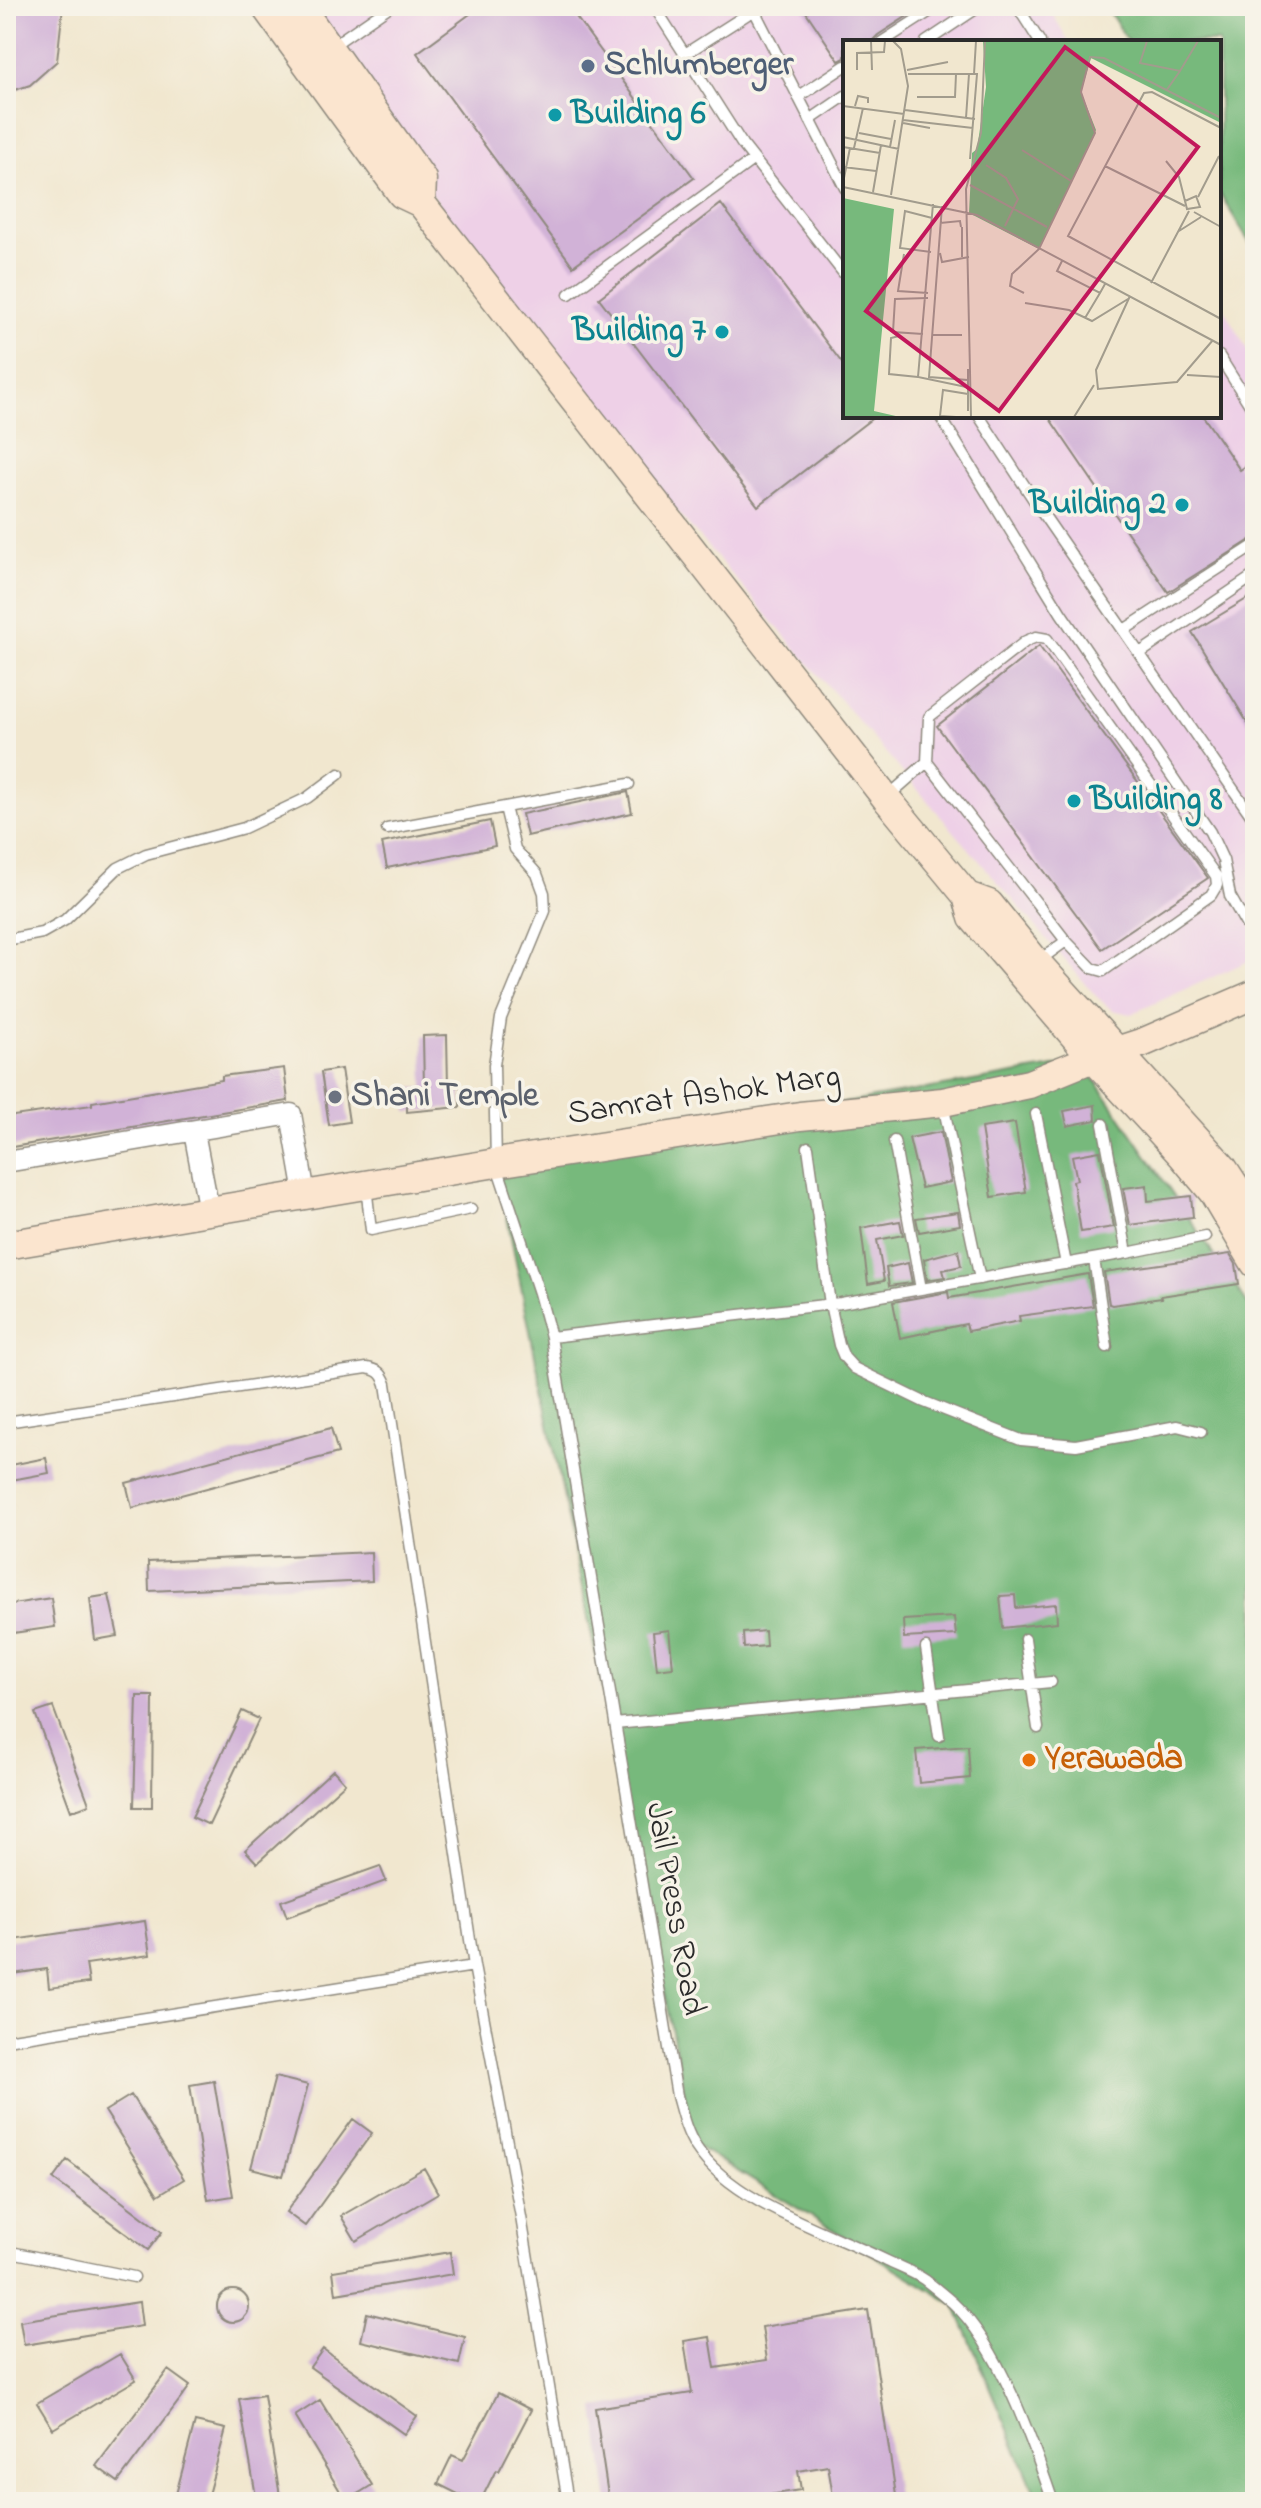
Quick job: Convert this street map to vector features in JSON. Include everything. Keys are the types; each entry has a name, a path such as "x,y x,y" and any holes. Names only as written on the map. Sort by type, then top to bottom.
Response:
{"street":[{"path":"279,10 329,48 344,91"},
{"path":"279,10 344,91 402,194 421,203 886,798 967,896 973,918 1105,1056 1223,1168 1255,1217"},
{"path":"967,896 989,904 1036,962 1105,1056 1213,1192 1255,1263"},
{"name":"Samrat Ashok Marg","path":"6,1245 366,1184 800,1116 943,1102 1029,1084 1144,1042 1255,994"},
{"path":"6,1162 291,1114 305,1194"},
{"path":"194,1132 209,1211"}],"lane":[{"path":"329,48 390,6"},
{"path":"654,6 754,159 843,272"},
{"path":"885,40 938,6"},
{"path":"929,40 980,6"},
{"path":"1017,6 1039,40"},
{"path":"685,54 753,8 843,184"},
{"path":"798,97 843,67"},
{"path":"810,120 843,97"},
{"path":"569,294 754,159"},
{"path":"1221,359 1255,413"},
{"path":"941,418 1061,613 1210,832 1223,860 1230,896 1255,940"},
{"path":"980,418 1255,821"},
{"path":"1124,630 1255,545"},
{"path":"1140,653 1255,575"},
{"path":"1036,637 1047,639 1216,876 1217,885 1211,895 1103,971 1092,968 1066,941 927,762 929,717 1026,641 1036,637"},
{"path":"886,798 927,762"},
{"path":"6,940 42,933 65,920 118,868 146,854 244,828 307,798 339,774"},
{"path":"387,829 629,784"},
{"name":"Jail Press Road","path":"505,807 515,849 537,874 544,893 545,911 501,1018 494,1065 496,1163 551,1337 677,2096 685,2122 695,2145 708,2163 756,2199 923,2278 956,2306 985,2343 1002,2375 1053,2502"},
{"path":"1036,962 1066,941"},
{"path":"943,1102 980,1279"},
{"path":"1036,1114 1066,1264"},
{"path":"1103,1124 1127,1253"},
{"path":"894,1141 921,1289"},
{"path":"808,1147 830,1304 839,1345 854,1368 922,1401 1021,1440 1076,1445 1177,1426 1201,1432"},
{"path":"366,1184 371,1230 471,1209"},
{"path":"551,1337 830,1304 1205,1237"},
{"path":"1094,1259 1107,1347"},
{"path":"6,1422 367,1368 376,1369 383,1375 474,1966 521,2217 568,2502"},
{"path":"1025,1639 1038,1728"},
{"path":"926,1648 939,1736"},
{"path":"615,1724 1051,1682"},
{"path":"6,2040 474,1966"},
{"path":"6,2251 134,2277"}],"shaded area":[{"path":"313,6 1048,6 1068,40 843,40 843,418 1221,418 1221,304 1255,363 1255,958 1131,1014 1112,1010 1097,997 515,324"}],"green space":[{"path":"1106,6 1255,6 1255,252 1221,195 1221,40 1127,40"},
{"path":"1083,1062 1255,1315 1255,2502 1039,2502 955,2305 695,2145 496,1163"}],"building":[{"path":"6,6 63,6 57,61 30,85 6,93"},
{"name":"Building 6","path":"481,6 568,6 694,178 573,266 417,53"},
{"path":"802,6 923,6 873,40 843,40 843,59 839,61"},
{"name":"Building 7","path":"721,204 843,364 843,418 872,418 758,506 599,298"},
{"name":"Building 2","path":"1049,418 1204,418 1240,470 1255,460 1255,537 1168,592"},
{"path":"1255,594 1255,735 1192,632"},
{"name":"Building 8","path":"1039,646 1208,878 1102,949 937,726"},
{"path":"628,792 632,813 527,836 522,814"},
{"path":"490,821 495,846 387,868 382,843"},
{"path":"447,1035 448,1087 461,1086 460,1107 407,1112 407,1088 424,1088 423,1036"},
{"path":"284,1068 288,1101 6,1148 6,1117 92,1105 92,1102 222,1080 222,1076"},
{"name":"Shani Temple","path":"341,1069 349,1122 329,1125 321,1072"},
{"path":"1095,1105 1096,1120 1067,1126 1064,1111"},
{"path":"1015,1123 1026,1192 992,1197 981,1128"},
{"path":"941,1132 951,1182 921,1188 909,1138"},
{"path":"1100,1151 1114,1227 1081,1232 1072,1156"},
{"path":"1147,1185 1148,1201 1191,1196 1193,1217 1130,1225 1123,1188"},
{"path":"958,1212 960,1225 919,1232 916,1218"},
{"path":"900,1221 903,1235 877,1240 884,1281 868,1284 861,1228"},
{"path":"958,1250 961,1266 943,1270 945,1277 927,1280 924,1259"},
{"path":"1230,1254 1236,1264 1239,1284 1109,1304 1104,1272"},
{"path":"908,1263 912,1283 889,1286 886,1268"},
{"path":"1088,1274 1093,1306 1019,1316 1020,1321 968,1331 966,1324 900,1338 893,1302 948,1292 949,1298"},
{"path":"331,1428 338,1453 132,1508 126,1483"},
{"path":"46,1458 49,1473 6,1481 6,1466"},
{"path":"371,1552 372,1581 149,1591 148,1562"},
{"path":"109,1595 118,1636 95,1640 90,1598"},
{"path":"1015,1595 1016,1608 1056,1604 1057,1622 1003,1628 1000,1596"},
{"path":"51,1598 55,1627 6,1634 6,1605"},
{"path":"954,1617 956,1635 904,1638 903,1620"},
{"path":"669,1630 673,1667 657,1669 653,1632"},
{"path":"765,1631 766,1646 744,1648 743,1633"},
{"path":"137,1696 153,1696 152,1807 134,1807"},
{"path":"53,1707 89,1804 71,1811 35,1713"},
{"path":"242,1711 259,1719 209,1825 192,1817"},
{"path":"968,1746 970,1778 919,1783 916,1750"},
{"path":"333,1770 345,1783 257,1863 245,1850"},
{"path":"380,1866 386,1881 287,1917 281,1901"},
{"path":"145,1921 150,1955 86,1964 89,1983 49,1988 47,1969 6,1975 6,1941"},
{"path":"275,2077 308,2085 283,2176 251,2168"},
{"path":"214,2081 233,2196 208,2200 190,2085"},
{"path":"131,2095 184,2179 158,2195 105,2111"},
{"path":"353,2119 372,2133 305,2226 286,2212"},
{"path":"67,2160 162,2232 148,2250 53,2179"},
{"path":"424,2168 438,2193 356,2241 341,2216"},
{"path":"450,2252 453,2274 336,2294 333,2271"},
{"path":"233,2290 244,2295 249,2306 244,2317 233,2322 222,2317 217,2306 222,2295"},
{"path":"139,2302 142,2326 24,2345 20,2321"},
{"path":"868,2310 897,2502 834,2502 828,2466 798,2471 801,2490 762,2496 763,2502 609,2502 595,2408 692,2393 684,2341 710,2337 715,2368 767,2360 762,2327"},
{"path":"367,2313 465,2337 459,2364 361,2341"},
{"path":"323,2349 417,2416 404,2434 310,2367"},
{"path":"120,2354 136,2380 53,2429 37,2403"},
{"path":"168,2370 190,2386 118,2482 96,2466"},
{"path":"498,2393 531,2410 480,2502 474,2502 438,2484 452,2455 463,2460"},
{"path":"264,2395 281,2502 257,2502 239,2399"},
{"path":"320,2400 372,2485 346,2501 295,2416"},
{"path":"195,2422 226,2429 206,2502 174,2502"}],"place":[{"name":"Schlumberger","path":"588,66"},
{"name":"Building 6","path":"555,115"},
{"name":"Building 7","path":"722,332"},
{"name":"Building 2","path":"1182,505"},
{"name":"Building 8","path":"1074,801"},
{"name":"Shani Temple","path":"335,1097"},
{"name":"Yerawada","path":"1029,1760"}]}
